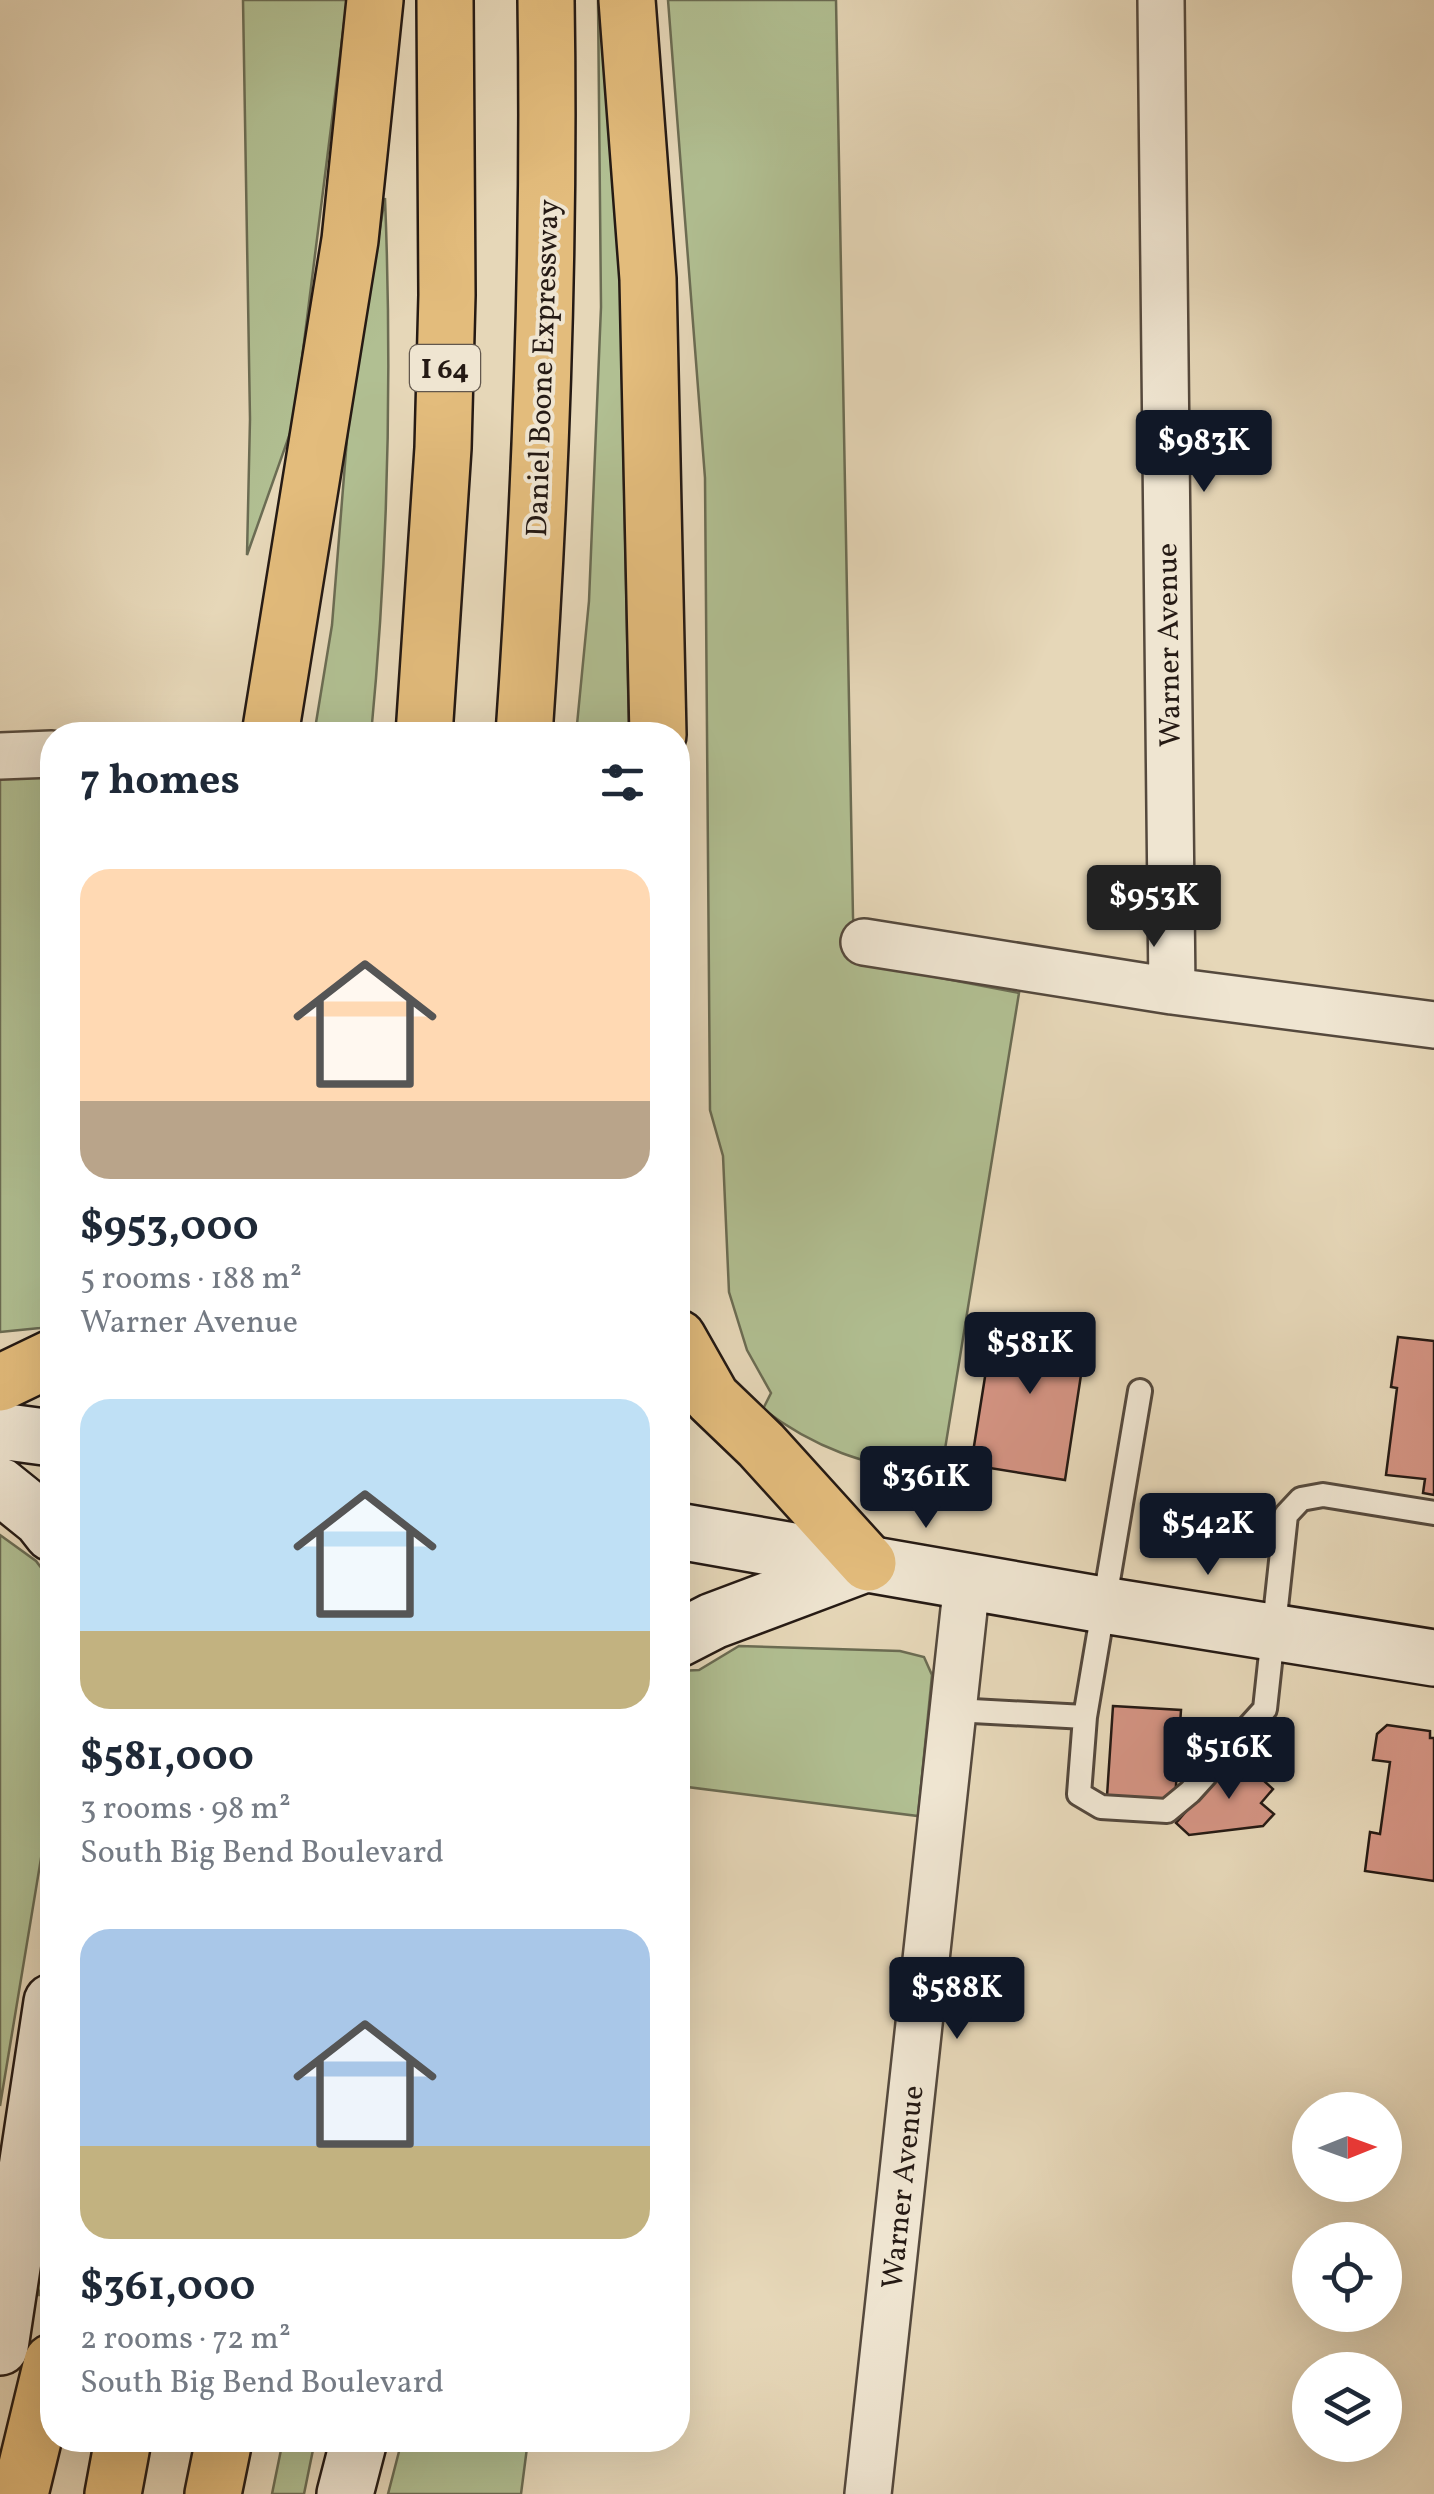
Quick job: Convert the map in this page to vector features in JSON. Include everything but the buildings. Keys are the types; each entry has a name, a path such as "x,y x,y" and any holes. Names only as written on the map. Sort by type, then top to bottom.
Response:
{"highway":[{"path":"272,722 350,240 376,0"},
{"name":"I 64","path":"425,722 442,467 448,295 445,0"},
{"name":"Daniel Boone Expressway","path":"525,722 546,314 546,0"},
{"path":"627,0 648,280 658,722"},
{"path":"690,1359 712,1398 761,1445 868,1563"},
{"path":"0,1383 40,1364"},
{"path":"20,2494 40,2412"},
{"path":"113,2494 122,2452"},
{"path":"213,2494 222,2452"}],"main road":[{"path":"0,1431 40,1436"},
{"path":"0,1486 40,1517"},
{"path":"690,1533 1434,1658"},
{"path":"690,1633 713,1621 868,1563"},
{"path":"0,2347 40,2082"},
{"path":"345,2494 356,2452"}],"street":[{"name":"Warner Avenue","path":"1161,0 1172,991"},
{"path":"0,756 40,754"},
{"path":"864,942 1172,991 1434,1025"},
{"name":"Warner Avenue","path":"868,2494 967,1582"}],"lane":[{"path":"1140,1391 1086,1717 1079,1794 1101,1807 1167,1812 1265,1709 1286,1515 1301,1499 1322,1495 1434,1513"},
{"path":"954,1710 1086,1717"}],"green space":[{"path":"243,0 347,0 294,422 247,555 250,419"},
{"path":"598,0 603,0 618,173 629,722 577,722 589,601 601,307"},
{"path":"668,0 836,0 853,917 857,962 1019,993 940,1480 826,1447 763,1409 771,1393 747,1350 729,1292 723,1156 710,1110 705,478"},
{"path":"385,198 387,467 372,722 316,722 332,625 349,414"},
{"path":"0,774 40,774 40,1328 0,1332"},
{"path":"0,1535 40,1566 40,1864 0,2106"},
{"path":"739,1646 900,1651 924,1657 932,1675 918,1816 690,1787 690,1670 699,1670"},
{"path":"40,2253 39,2296 36,2276"},
{"path":"281,2452 313,2452 304,2494 272,2494"},
{"path":"399,2452 526,2452 521,2494 388,2494"}]}
